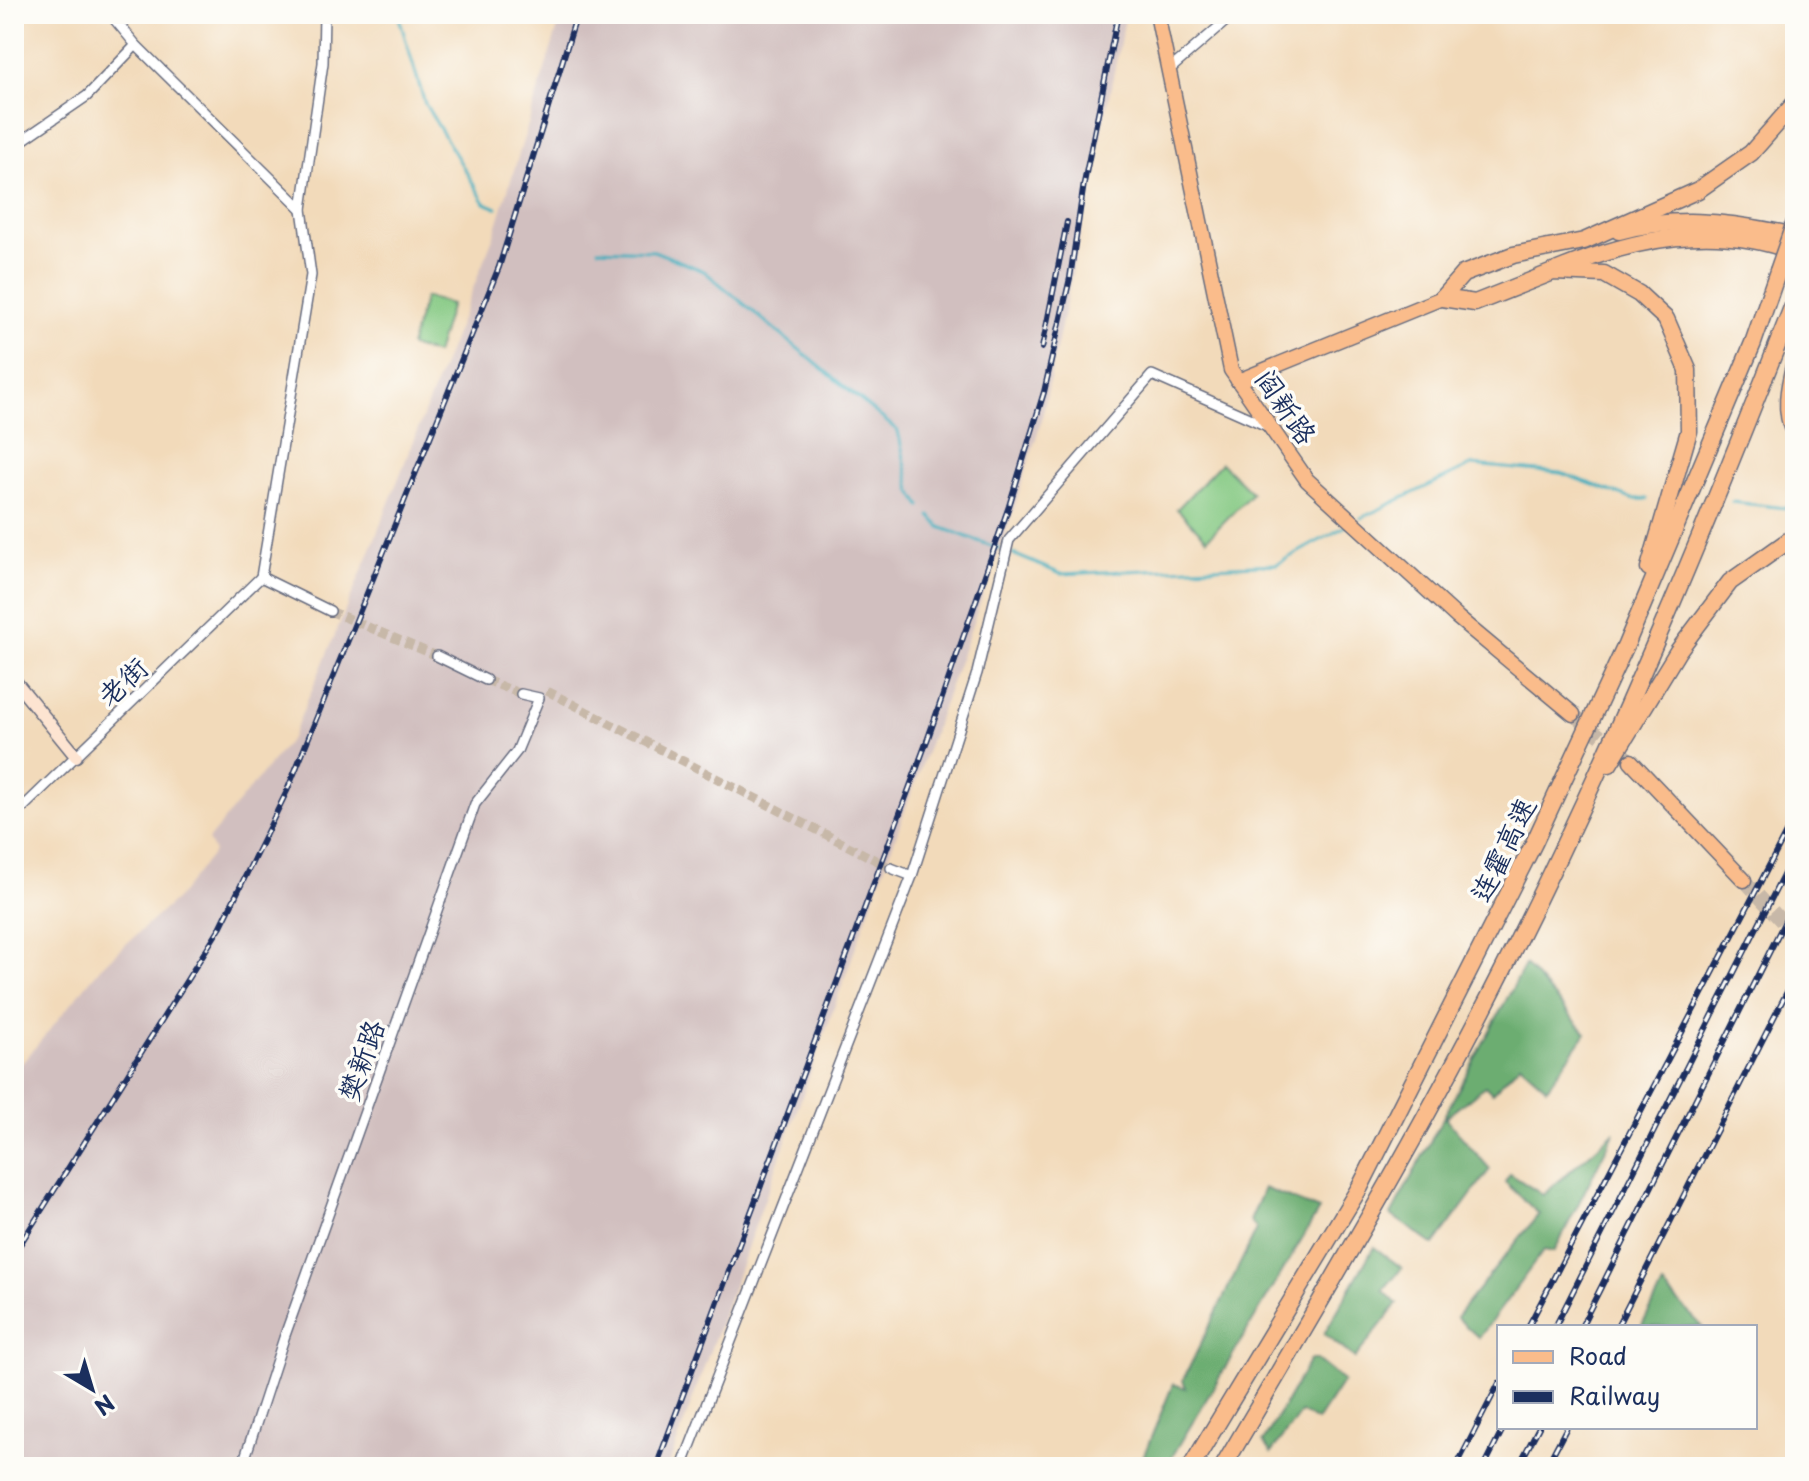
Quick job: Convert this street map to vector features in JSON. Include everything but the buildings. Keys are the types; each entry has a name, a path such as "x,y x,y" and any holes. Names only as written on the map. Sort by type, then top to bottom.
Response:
{"highway":[{"path":"1584,241 1698,190 1751,153 1795,103"},
{"path":"1442,298 1463,274 1513,255 1631,228 1679,221 1742,224 1795,236"},
{"name":"连霍高速","path":"1191,1467 1360,1187 1527,857 1626,645 1753,343 1795,222"},
{"path":"1442,298 1475,303 1608,250 1677,235 1744,237 1795,252"},
{"path":"1553,272 1604,274 1639,294 1666,319 1688,370 1689,431 1626,645"},
{"name":"连霍高速","path":"1223,1467 1381,1200 1506,965 1729,469 1795,300"},
{"path":"1795,362 1788,392 1789,422 1795,434"},
{"path":"1567,834 1678,651 1730,582 1795,536"}],"main road":[{"name":"阎新路","path":"1157,14 1231,370 1307,480 1458,618 1573,714"},
{"path":"1238,381 1442,298"},
{"path":"1631,761 1744,880"}],"street":[{"path":"110,14 136,45 302,209"},
{"path":"324,14 323,63 302,209 311,275 261,577 330,611"},
{"path":"1169,70 1234,14"},
{"path":"14,146 87,96 136,45"},
{"path":"682,1467 912,876 977,673 1009,540 1152,375 1270,427"},
{"name":"老街","path":"14,816 261,577"},
{"path":"437,656 486,680"},
{"path":"14,680 76,756"},
{"name":"樊新路","path":"242,1467 284,1338 475,804 517,751 543,695 521,694"},
{"path":"891,868 912,876"}],"shaded area":[{"path":"562,14 1126,14 1041,422 1011,517 668,1467 14,1467 14,1073 102,966 177,898 214,852 208,840 292,737 369,554 494,235"}],"green space":[{"path":"425,297 451,304 436,354 410,346"},
{"path":"1221,463 1252,493 1207,539 1177,509"},
{"path":"1525,965 1586,1033 1547,1088 1520,1064 1492,1093 1485,1086 1445,1118 1490,1169 1434,1245 1391,1215"},
{"path":"1615,1131 1554,1252 1544,1250 1479,1338 1456,1317 1539,1214 1505,1182 1510,1174 1543,1195"},
{"path":"1264,1188 1319,1210 1166,1467 1139,1467 1173,1384 1186,1388 1183,1380 1257,1229 1250,1221"},
{"path":"1374,1247 1402,1268 1383,1290 1397,1304 1355,1358 1324,1334"},
{"path":"1663,1286 1701,1325 1642,1325"},
{"path":"1310,1360 1317,1360 1343,1381 1317,1421 1301,1412 1271,1453 1263,1442"}],"waterway":[{"path":"398,14 425,104 485,203 497,208"},
{"path":"598,249 654,251 704,271 898,431 911,490 921,506"},
{"path":"1361,518 1472,465 1561,473 1632,499 1647,499"},
{"path":"1732,502 1795,509"},
{"path":"930,516 940,527 1000,549"},
{"path":"1013,554 1061,574 1277,564 1346,526"}],"tunnel":[{"path":"330,611 437,656"},
{"path":"486,680 521,694"},
{"path":"547,691 891,868"},
{"path":"1573,714 1631,761"},
{"path":"1744,880 1795,936"}],"railway":[{"path":"14,1254 221,926 287,791 499,267 577,14"},
{"path":"656,1467 928,738 1009,506 1044,392 1070,278 1084,183 1118,14"},
{"path":"1042,348 1067,222"},
{"path":"1529,1325 1795,816"},
{"path":"1556,1325 1795,852"},
{"path":"1582,1325 1795,901"},
{"path":"1618,1325 1795,976"},
{"path":"1456,1467 1497,1387"},
{"path":"1484,1467 1503,1429"},
{"path":"1518,1467 1538,1429"},
{"path":"1546,1467 1566,1429"}]}
